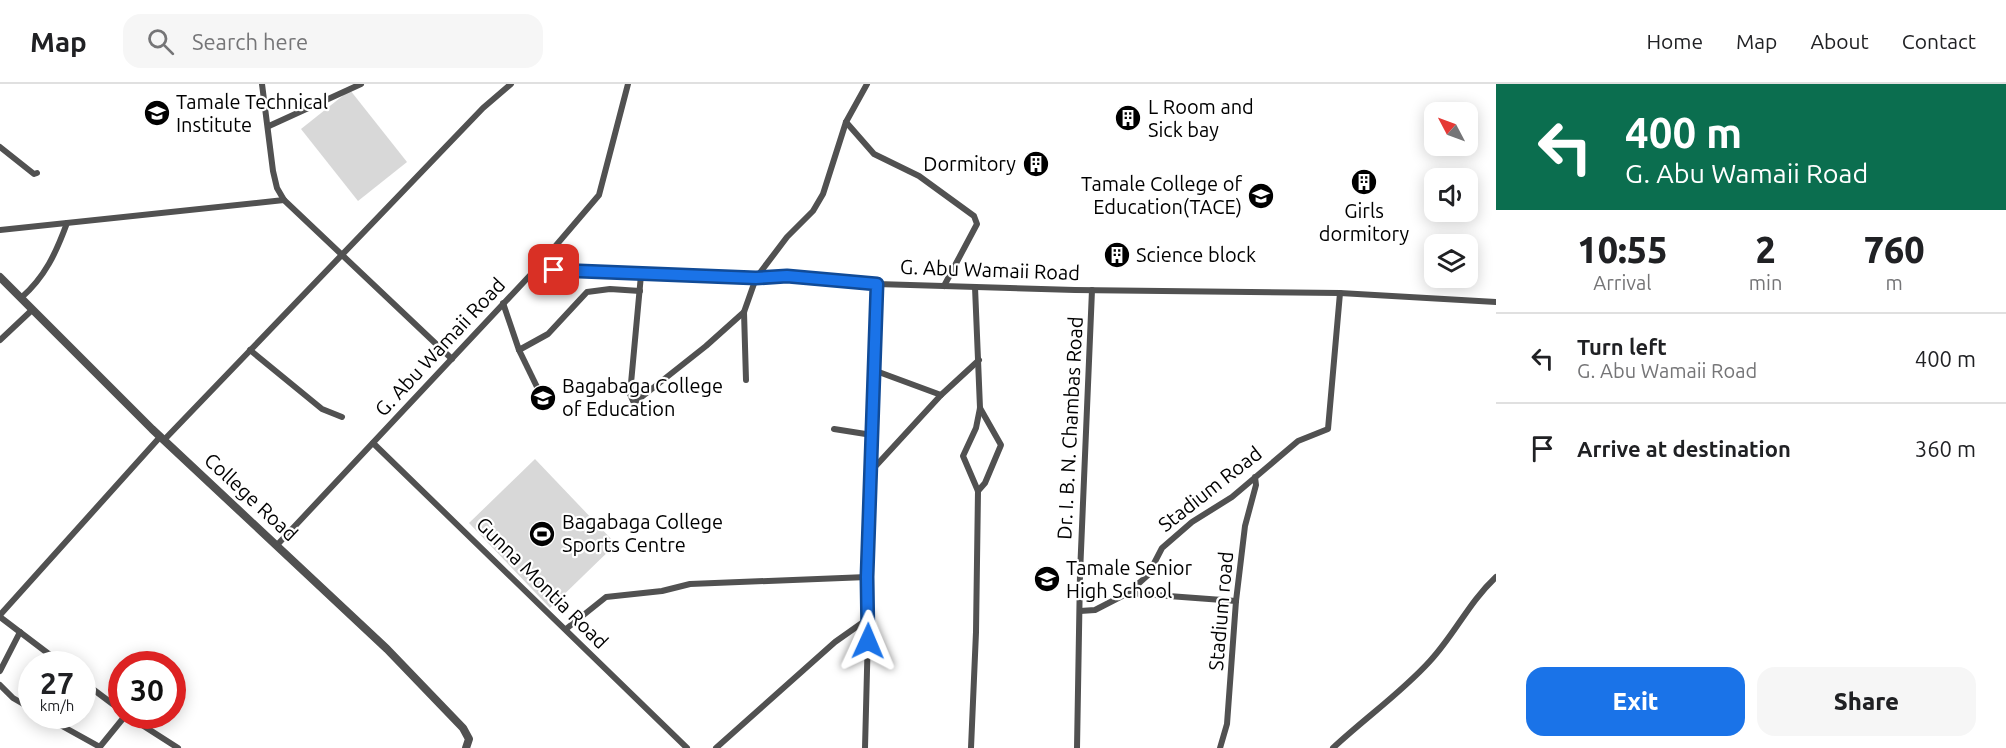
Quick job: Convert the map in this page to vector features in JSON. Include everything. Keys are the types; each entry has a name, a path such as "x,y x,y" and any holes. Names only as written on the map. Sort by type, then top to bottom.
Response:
{"street":[{"path":"262,84 273,171 277,188 284,200 452,359"},
{"path":"269,126 361,84"},
{"path":"45,651 0,616 162,439 483,108 511,84"},
{"path":"535,270 599,195 628,84"},
{"path":"746,380 744,312 756,278 786,237 813,211 823,194 846,122 867,84"},
{"path":"846,122 874,154 919,176 976,220 944,286"},
{"path":"0,147 38,173"},
{"path":"0,230 284,200"},
{"path":"21,298 33,288 54,257 67,223"},
{"name":"G. Abu Wamaii Road","path":"278,544 535,270 641,275 735,275 756,278 787,276 877,284 975,287 1340,293 1496,302"},
{"path":"641,275 630,394 634,403 706,346 744,312"},
{"name":"College Road","path":"0,277 162,439 278,544 443,706 469,739 466,748"},
{"path":"865,748 869,618 867,577 873,469 877,284"},
{"path":"971,748 976,632 978,491 963,456 976,428 980,408 975,287"},
{"path":"519,350 548,334 587,292 610,289 640,291"},
{"name":"Dr. I. B. N. Chambas Road","path":"1077,748 1092,290"},
{"name":"Stadium Road","path":"1128,593 1148,575 1162,548 1192,522 1232,497 1298,441 1329,427 1340,293"},
{"path":"503,303 519,350 538,390"},
{"path":"0,340 32,309"},
{"path":"250,350 322,409 342,417"},
{"path":"873,469 941,395 979,360"},
{"path":"876,370 941,395"},
{"path":"978,491 985,483 1001,445 980,408"},
{"path":"834,429 872,435"},
{"name":"Gunna Montia Road","path":"373,443 687,748"},
{"name":"Stadium road","path":"1220,748 1227,724 1236,601 1245,526 1256,485 1255,477"},
{"path":"566,629 597,601 619,594 662,591 690,584 867,577"},
{"path":"1333,748 1370,714 1389,701 1431,661 1473,600 1496,577"},
{"path":"1080,610 1095,610 1128,593 1236,601"},
{"path":"716,748 835,642 869,618"},
{"path":"0,671 20,632"},
{"path":"0,685 18,701"},
{"path":"66,729 99,748 116,729"},
{"path":"148,729 178,748"}],"shaded area":[{"path":"350,90 407,162 358,201 301,129"},
{"name":"Bagabaga College Sports Centre","path":"535,459 616,544 550,608 469,523"}],"place":[{"name":"Tamale Technical Institute","path":"157,113"},
{"name":"L Room and Sick bay","path":"1128,118"},
{"name":"Dormitory","path":"1036,164"},
{"name":"Girls dormitory","path":"1364,182"},
{"name":"Tamale College of Education(TACE)","path":"1261,196"},
{"name":"Science block","path":"1117,255"},
{"name":"Bagabaga College of Education","path":"543,398"},
{"name":"Bagabaga College Sports Centre","path":"542,534"},
{"name":"Tamale Senior High School","path":"1047,579"}],"route":[{"path":"554,270 641,275 735,275 756,278 787,276 877,284 873,469 867,577 868,641"}]}
